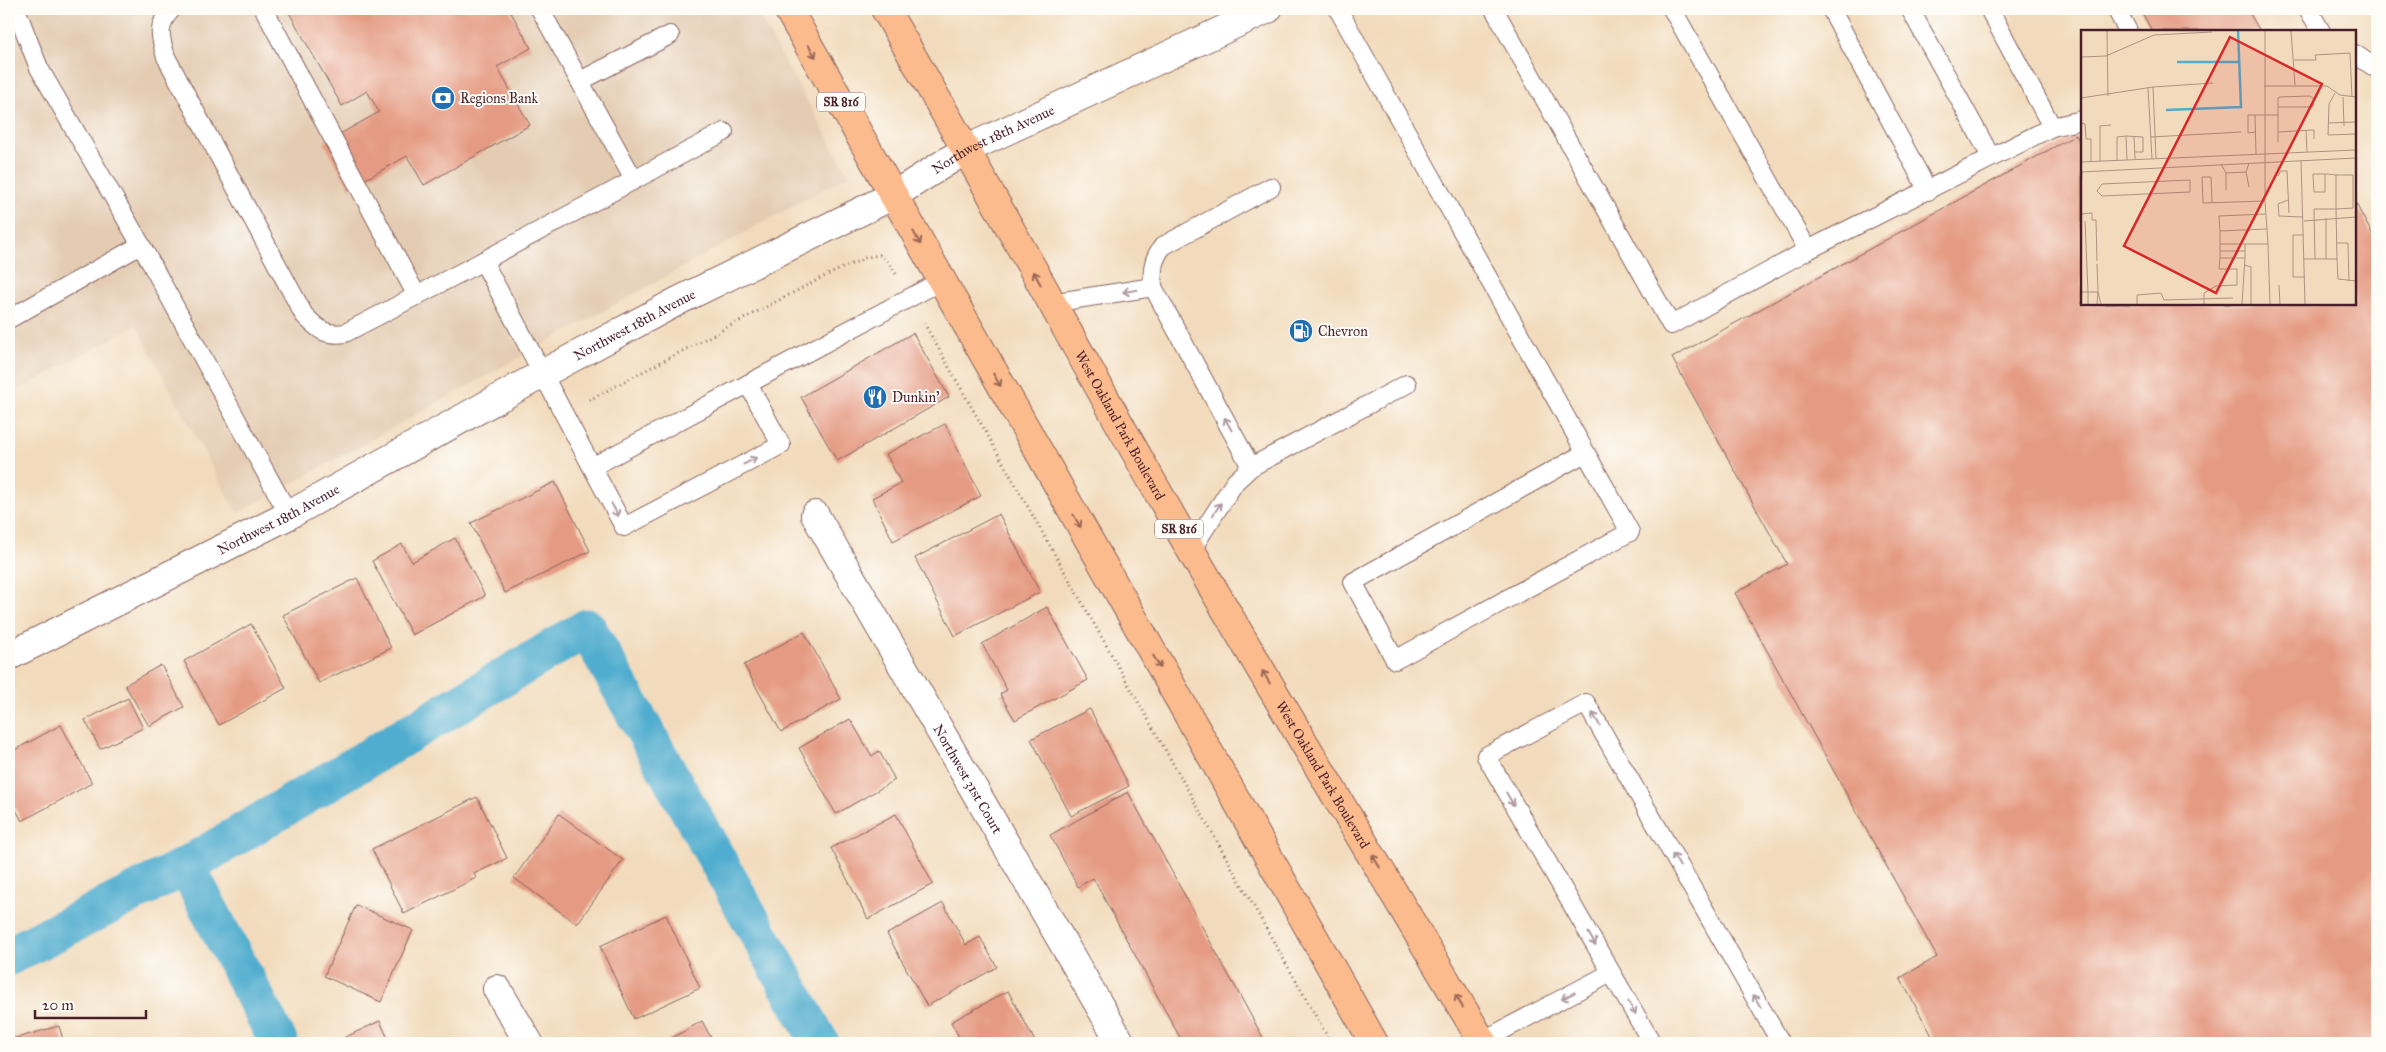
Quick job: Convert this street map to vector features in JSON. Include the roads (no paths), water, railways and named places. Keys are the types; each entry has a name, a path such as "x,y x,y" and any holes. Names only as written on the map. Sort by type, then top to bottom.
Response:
{"main road":[{"name":"SR 816","path":"788,9 1374,1043"},
{"name":"West Oakland Park Boulevard","path":"885,9 967,149 1051,303 1191,550 1483,1042"}],"street":[{"name":"Northwest 18th Avenue","path":"9,656 289,515 544,373 678,302 894,195 967,149 1268,9"},
{"name":"Northwest 31st Court","path":"815,515 1121,1043"},
{"path":"497,989 529,1043"}],"lane":[{"path":"16,9 39,68 141,244 289,515"},
{"path":"172,9 164,17 160,36 166,57 304,315 317,328 330,335 345,333 417,296 724,132"},
{"path":"264,9 417,296"},
{"path":"540,9 634,180"},
{"path":"1338,9 1630,532 1395,660 1353,582 1585,453"},
{"path":"1494,9 1671,325 1808,250 1928,191 1991,157 2052,127 2081,120"},
{"path":"1672,9 1808,250"},
{"path":"1831,9 1928,191"},
{"path":"1910,9 1991,157"},
{"path":"1990,9 2052,127"},
{"path":"2116,9 2127,30"},
{"path":"2308,9 2320,30"},
{"path":"580,81 670,35"},
{"path":"2356,55 2377,69"},
{"path":"1251,467 1153,287 1152,268 1155,256 1163,246 1271,187"},
{"path":"9,319 141,244"},
{"path":"483,261 624,527 781,445 748,384"},
{"path":"592,466 941,281"},
{"path":"1051,303 1153,287"},
{"path":"1191,550 1235,482 1251,467 1407,384"},
{"path":"1652,1043 1486,756 1586,703 1781,1043"},
{"path":"1483,1042 1611,973"}],"waterway":[{"path":"9,956 186,866 587,628 820,1043"},
{"path":"186,866 279,1043"}],"place":[{"name":"Regions Bank","path":"443,98"},
{"name":"Chevron","path":"1301,331"},
{"name":"Dunkin'","path":"875,397"}]}
